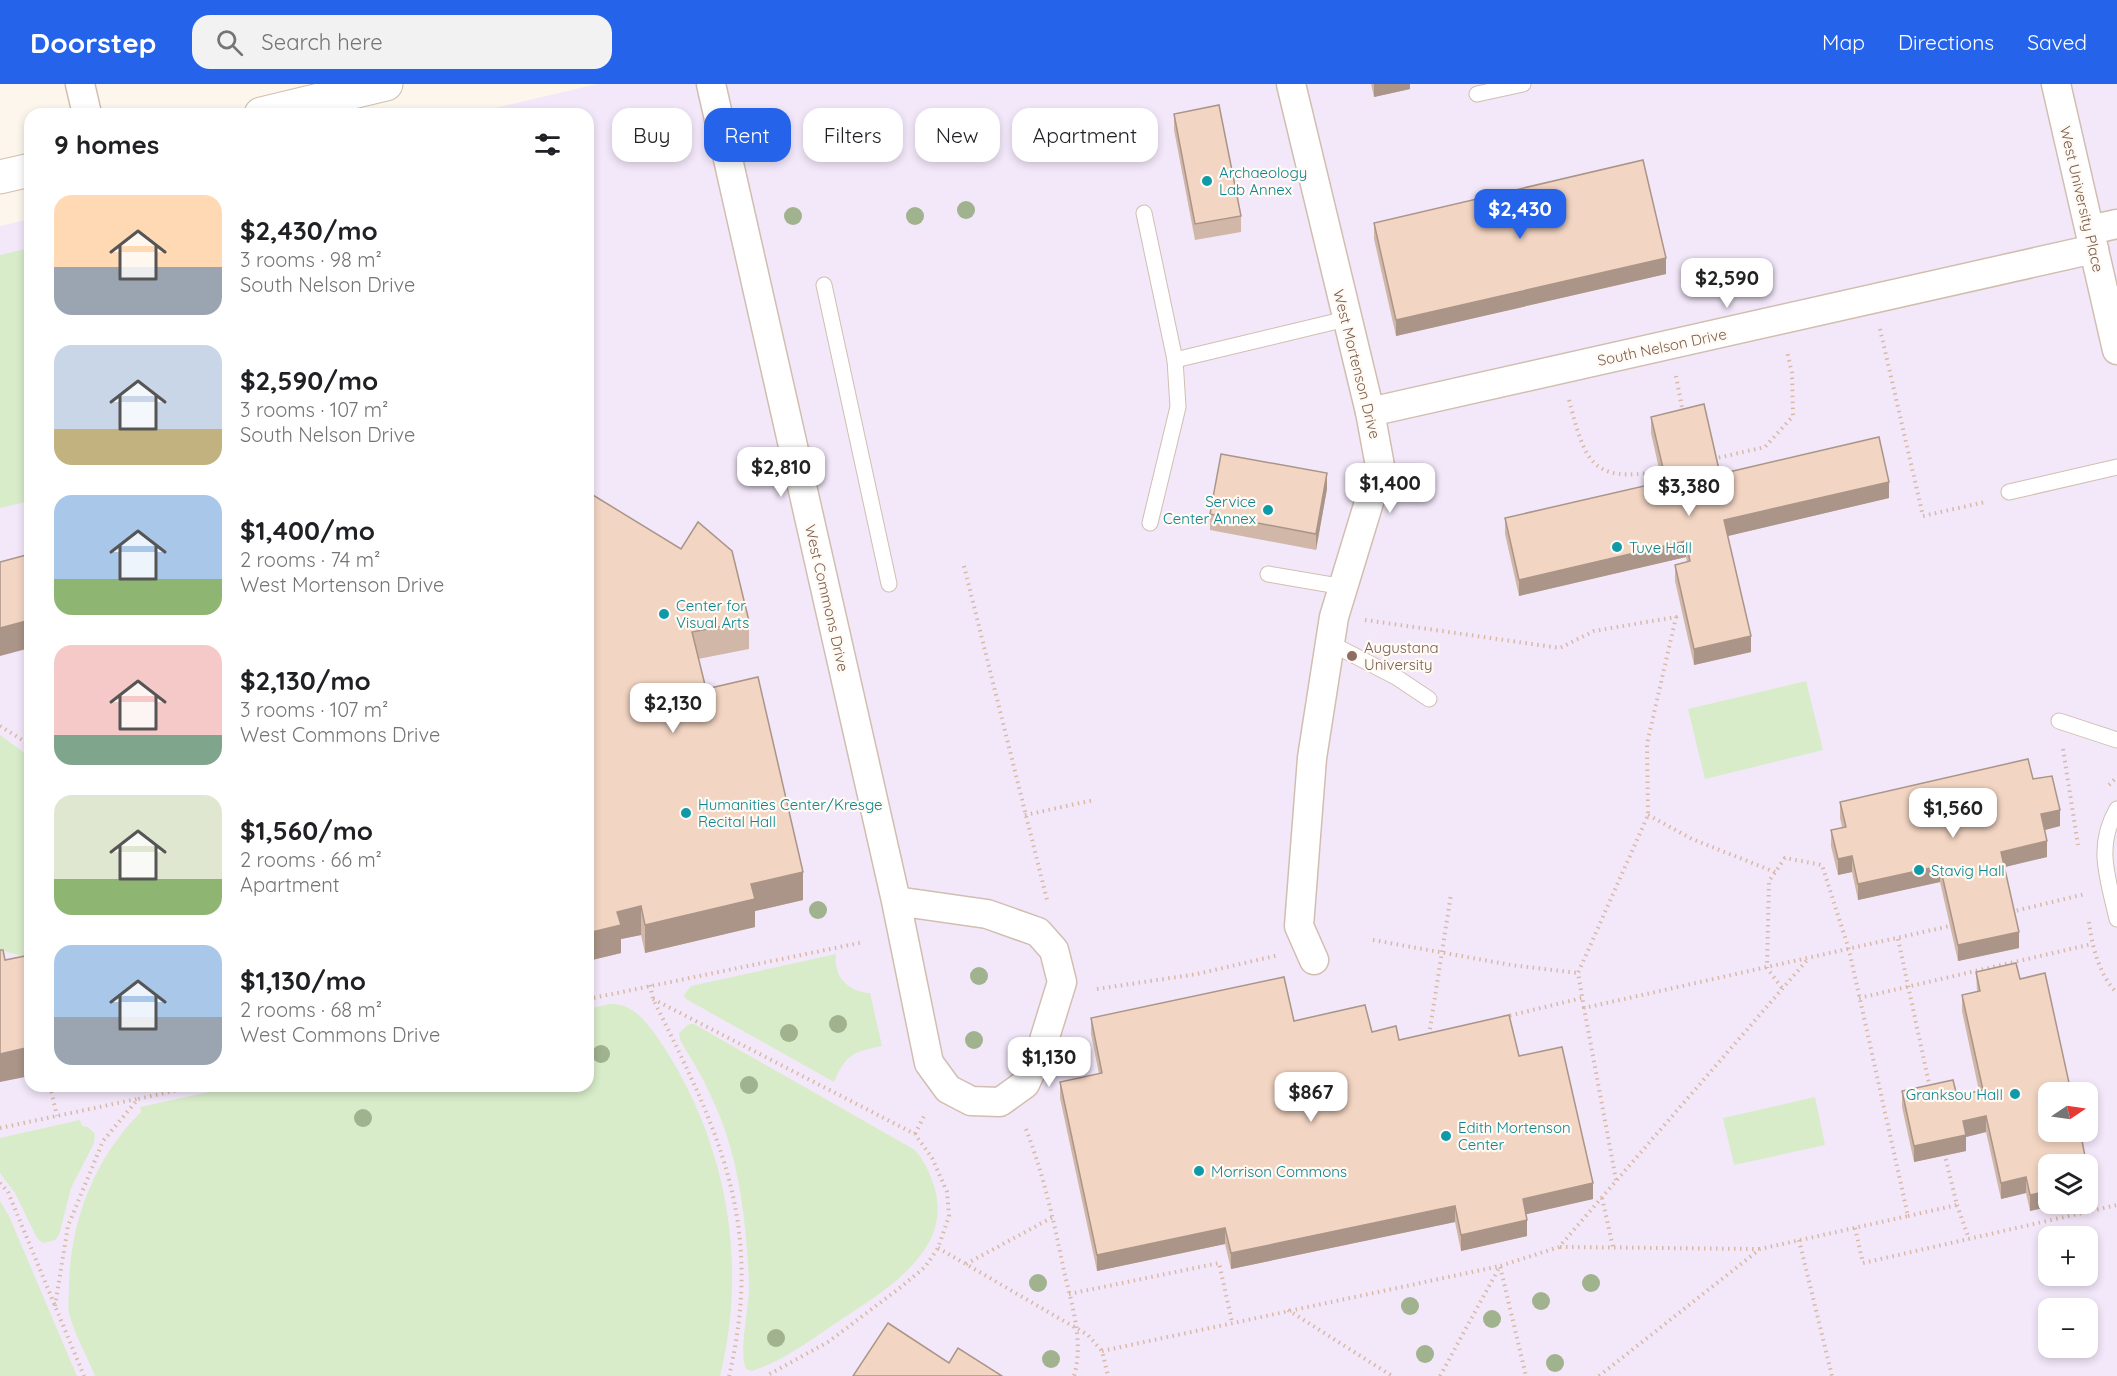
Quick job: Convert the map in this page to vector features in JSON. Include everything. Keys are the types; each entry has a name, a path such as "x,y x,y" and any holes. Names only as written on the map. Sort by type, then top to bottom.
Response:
{"street":[{"path":"80,84 86,108"},
{"path":"286,108 386,84"},
{"name":"West Commons Drive","path":"711,84 896,901 929,1063 948,1089 971,1101 1000,1102 1025,1084 1041,1050 1062,982 1054,950 1038,932 987,914 896,901"},
{"name":"West Mortenson Drive","path":"1292,84 1346,319 1370,412 1380,466 1332,630 1312,758 1299,926 1314,960"},
{"name":"West University Place","path":"2056,84 2117,350"},
{"path":"0,177 24,171"},
{"name":"South Nelson Drive","path":"1370,412 1780,322 2092,239 2117,224"}],"lane":[{"path":"1478,94 1523,84"},
{"path":"1144,213 1175,360 1178,406 1150,523"},
{"path":"824,285 889,584"},
{"path":"1175,360 1346,319"},
{"path":"2009,492 2117,467"},
{"path":"1268,574 1344,587"},
{"path":"1332,630 1429,699"},
{"path":"2059,721 2117,740"},
{"path":"2117,809 2109,823 2103,858 2117,919"}],"path":[{"path":"1713,460 1765,447 1793,416 1792,373 1780,322"},
{"path":"1882,343 1923,516 1986,502"},
{"path":"1562,370 1581,446 1594,465 1618,476 1660,471"},
{"path":"1679,391 1685,425"},
{"path":"964,566 1047,900"},
{"path":"1332,630 1560,648 1594,631 1676,617 1647,744 1648,815 1578,973 1617,1180"},
{"path":"2059,721 2078,846"},
{"path":"0,726 24,741"},
{"path":"1025,815 1094,800"},
{"path":"1648,815 1692,839 1775,872"},
{"path":"1782,988 1767,968 1769,881 1785,858 1822,865 1849,950 1908,1216"},
{"path":"1440,1034 1429,1036 1451,894"},
{"path":"2011,912 2085,894"},
{"path":"1584,1008 1950,926"},
{"path":"1898,939 1931,1089"},
{"path":"1373,940 1442,953 1578,973"},
{"path":"594,998 864,942"},
{"path":"1859,998 2092,944"},
{"path":"1097,989 1197,974 1280,955"},
{"path":"1559,1247 1808,959"},
{"path":"650,985 653,999 701,1096 732,1183 740,1229 742,1304 729,1376"},
{"path":"1494,1020 1582,998"},
{"path":"653,999 915,1134 932,1158 947,1192 949,1216 938,1248 925,1267 828,1342 766,1376"},
{"path":"51,1092 57,1116"},
{"path":"0,1128 169,1092"},
{"path":"55,1306 68,1226 86,1177 103,1141 138,1099"},
{"path":"915,1134 925,1114"},
{"path":"1026,1129 1044,1176 1077,1329 1079,1359 1074,1376"},
{"path":"1945,1155 1957,1205 1969,1239"},
{"path":"0,1183 8,1192 84,1376"},
{"path":"1602,1197 1613,1247"},
{"path":"1102,1351 1288,1309 1500,1266 1559,1247 1760,1249 1957,1205"},
{"path":"1855,1228 1863,1263 2117,1205"},
{"path":"966,1264 1053,1217"},
{"path":"1799,1240 1832,1376"},
{"path":"938,1248 1088,1335 1102,1351 1108,1376"},
{"path":"1599,1376 1760,1249"},
{"path":"1069,1293 1219,1263 1232,1322"},
{"path":"1440,1376 1500,1266"},
{"path":"1500,1266 1526,1376"},
{"path":"1288,1309 1392,1376"}],"shaded area":[{"name":"Augustana University","path":"597,84 2117,84 2117,1376 0,1376 0,226 24,220 24,1092 594,1092 594,108 495,108"}],"green space":[{"path":"24,249 24,502 0,508 0,255"},
{"path":"1806,681 1823,750 1705,779 1688,709"},
{"path":"0,735 24,753 24,956 0,950"},
{"path":"836,954 837,969 844,981 855,990 870,993 882,1046 864,1050 852,1056 842,1065 834,1082 686,999 684,995 691,986"},
{"path":"610,1004 627,1007 648,1024 686,1085 717,1164 726,1206 731,1248 732,1291 728,1333 720,1376 95,1376 69,1314 70,1265 74,1241 79,1217 98,1171 124,1130 141,1112 140,1107 209,1092 594,1092 594,1008"},
{"path":"689,1024 694,1024 915,1150 934,1186 938,1210 934,1231 924,1250 910,1268 874,1298 806,1343 774,1362 752,1371 746,1369 743,1352 749,1283 746,1234 739,1186 719,1115 680,1040 679,1033"},
{"path":"1815,1097 1825,1145 1734,1165 1723,1118"},
{"path":"80,1120 82,1126 88,1127 95,1134 94,1143 71,1188 59,1235 55,1240 43,1243 37,1238 15,1193 0,1173 0,1138"},
{"path":"0,1201 9,1216 77,1376 0,1376"}],"building":[{"name":"Archaeology Lab Annex","path":"1219,105 1241,216 1195,224 1174,114"},
{"path":"1643,160 1666,258 1396,320 1374,223"},
{"name":"Tuve Hall","path":"1704,404 1720,474 1879,437 1889,482 1724,520 1751,636 1694,649 1675,565 1690,561 1686,541 1519,580 1505,518 1666,481 1651,417"},
{"name":"Service Center Annex","path":"1221,454 1327,473 1316,534 1210,514"},
{"path":"594,496 681,549 698,522 732,551 749,621 692,632 706,689 758,677 803,872 751,884 755,899 645,925 641,906 617,912 621,925 594,932"},
{"path":"24,556 24,622 0,628 0,562"},
{"name":"Stavig Hall","path":"2028,759 2033,779 2052,776 2060,810 2041,814 2047,841 2001,852 2019,932 1958,945 1940,866 1858,884 1852,856 1838,859 1831,830 1846,827 1840,802"},
{"path":"0,950 3,950 5,960 24,956 24,1048 0,1054"},
{"name":"Granksou Hall","path":"2016,963 2020,979 2045,973 2069,1082 2038,1082 2038,1142 2082,1142 2085,1154 2038,1154 2038,1193 2030,1195 2026,1177 2001,1183 1986,1116 1963,1121 1966,1135 1914,1146 1902,1091 1953,1080 1957,1096 1983,1090 1962,995 1980,991 1976,972"},
{"path":"1284,977 1294,1021 1365,1005 1372,1032 1396,1026 1399,1040 1509,1015 1519,1056 1562,1047 1593,1183 1523,1199 1527,1220 1461,1235 1455,1206 1231,1253 1225,1228 1097,1255 1060,1082 1102,1073 1091,1018"},
{"path":"888,1323 949,1363 958,1348 1002,1376 853,1376"}],"place":[{"name":"Archaeology Lab Annex","path":"1207,181"},
{"name":"Service Center Annex","path":"1268,510"},
{"name":"Tuve Hall","path":"1617,547"},
{"name":"Center for Visual Arts","path":"664,614"},
{"name":"Augustana University","path":"1352,656"},
{"name":"Humanities Center/Kresge Recital Hall","path":"686,813"},
{"name":"Stavig Hall","path":"1919,870"},
{"name":"Granksou Hall","path":"2015,1094"},
{"name":"Edith Mortenson Center","path":"1446,1136"},
{"name":"Morrison Commons","path":"1199,1171"}]}
